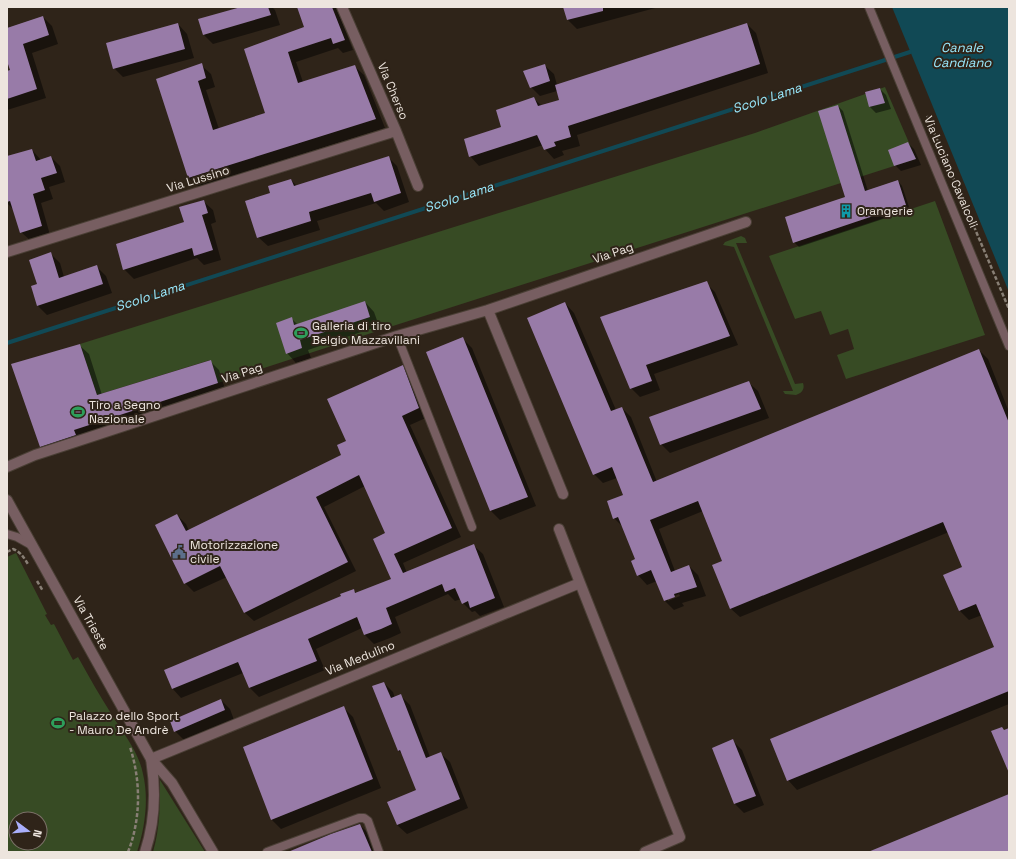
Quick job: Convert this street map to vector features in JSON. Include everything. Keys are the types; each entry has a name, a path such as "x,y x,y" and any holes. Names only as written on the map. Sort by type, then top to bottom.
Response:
{"street":[{"name":"Via Cherso","path":"342,7 396,131 418,186"},
{"name":"Via Lussino","path":"7,252 396,131"},
{"name":"Via Pag","path":"7,467 35,455 397,336 488,310 746,222"},
{"path":"488,310 564,494"},
{"name":"Via Trieste","path":"7,500 152,759 172,783 213,852"},
{"path":"559,529 680,837 646,852"},
{"name":"Via Medulino","path":"152,759 580,583"},
{"name":"Via Trieste","path":"145,852 150,839 154,802 152,759"}],"lane":[{"name":"Via Luciano Cavalcoli","path":"869,7 1009,346"},
{"path":"397,336 472,527"},
{"path":"7,534 17,537 33,546"},
{"path":"268,852 359,818 368,820 380,852"}],"path":[{"path":"924,110 1009,309"},
{"path":"7,552 14,549 18,551 29,566"},
{"path":"34,576 46,597"},
{"path":"127,741 136,770 138,785 138,811 132,841 128,852"}],"green space":[{"path":"885,87 916,159 218,383 210,360 97,395 80,344 755,133"},
{"path":"935,201 985,335 846,379 837,355 854,349 848,329 830,335 821,311 795,319 769,256"},
{"path":"741,236 745,238 747,243 736,243 795,384 803,383 804,387 800,393 796,395 785,394 783,391 793,391 734,247 723,245 725,242"},
{"name":"Palazzo dello Sport - Mauro De Andrè","path":"16,553 47,614 45,615 51,625 54,624 73,660 78,657 138,758 145,784 146,803 144,823 137,852 7,852 7,557"},
{"path":"160,780 205,852 153,852 160,807"}],"water":[{"name":"Canale Candiano","path":"892,7 1009,7 1009,292"}],"building":[{"path":"241,7 268,7 271,15 203,35 198,19"},
{"path":"297,7 332,7 345,40 333,44 331,38 288,52 298,83 355,65 376,119 188,178 156,79 202,63 206,78 198,81 213,130 265,113 244,49 304,27"},
{"path":"563,7 603,7 603,11 567,20"},
{"path":"43,16 49,35 23,44 37,89 7,99 7,71 10,70 7,61 7,28"},
{"path":"178,23 185,49 113,69 106,43"},
{"path":"747,23 760,64 568,126 571,137 554,142 556,146 544,150 537,135 469,157 464,139 501,127 496,110 534,97 538,106 559,100 555,85"},
{"path":"545,64 550,81 530,88 523,71"},
{"path":"880,88 885,103 869,107 865,92"},
{"name":"Orangerie","path":"838,105 865,191 898,180 906,205 793,243 785,217 845,197 818,111"},
{"path":"908,142 916,159 894,166 888,150"},
{"path":"32,149 36,161 51,156 57,173 41,178 45,190 33,194 42,226 20,233 10,201 7,202 7,156"},
{"path":"389,156 401,193 374,202 371,193 309,212 311,221 257,238 245,201 270,193 268,186 291,179 294,186"},
{"path":"204,200 208,213 202,215 213,250 194,256 192,248 123,270 116,244 184,222 179,207"},
{"path":"51,252 59,278 97,265 103,284 37,306 31,286 37,284 29,260"},
{"path":"707,281 730,336 646,365 652,381 630,389 600,317"},
{"name":"Galleria di tiro Belgio Mazzavillani","path":"365,301 370,317 300,340 302,348 286,354 276,323 292,317 294,325"},
{"path":"565,302 611,411 622,407 653,482 979,349 1009,423 1009,691 787,781 770,739 994,647 976,604 959,611 943,575 962,567 943,522 730,609 712,565 722,561 698,501 650,520 671,572 689,565 697,587 674,594 675,597 664,601 651,570 637,576 631,561 635,559 618,517 613,519 607,501 623,495 612,467 593,475 527,318"},
{"path":"463,337 528,497 490,511 426,352"},
{"name":"Tiro a Segno Nazionale","path":"80,344 97,395 211,360 218,383 74,430 76,435 40,447 11,364"},
{"path":"403,365 419,408 402,416 452,528 394,554 403,573 474,544 495,598 470,608 468,601 462,604 455,588 445,592 442,584 386,608 392,624 381,629 364,635 357,617 308,639 317,661 249,688 238,662 172,689 164,670 341,596 340,594 354,589 355,593 391,579 373,539 385,533 359,475 316,497 348,562 244,613 220,566 184,584 155,525 177,514 186,531 341,455 337,445 346,441 327,399"},
{"path":"749,381 761,409 660,445 649,417"},
{"path":"384,682 391,698 401,694 426,758 441,752 460,799 397,825 387,802 416,790 400,750 398,751 372,686"},
{"path":"221,699 225,710 174,732 170,721"},
{"path":"344,706 373,779 271,820 243,747"},
{"path":"1002,727 1004,730 1009,728 1009,773 991,731"},
{"path":"733,739 756,796 734,804 712,748"},
{"path":"1009,794 1009,852 868,852"},
{"path":"360,824 372,852 288,852 331,834"}],"waterway":[{"name":"Scolo Lama","path":"7,343 910,52"}],"place":[{"name":"Orangerie","path":"846,211"},
{"name":"Galleria di tiro Belgio Mazzavillani","path":"301,333"},
{"name":"Tiro a Segno Nazionale","path":"78,412"},
{"name":"Motorizzazione civile","path":"179,552"},
{"name":"Palazzo dello Sport - Mauro De Andrè","path":"58,723"}]}
